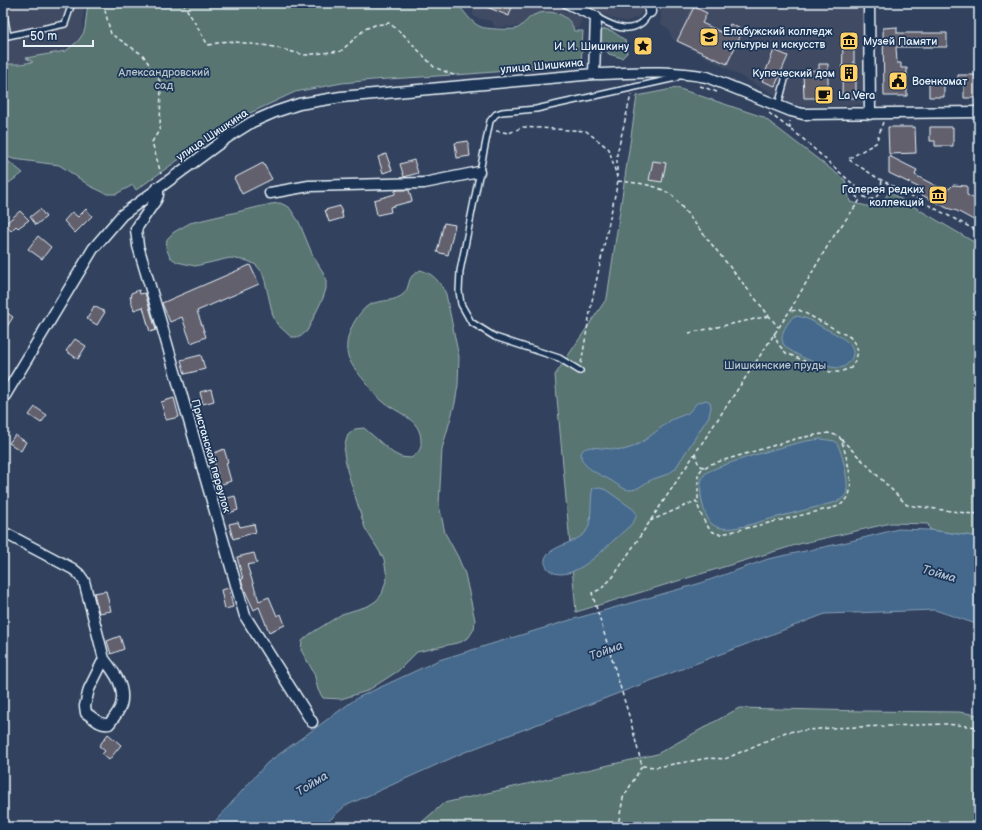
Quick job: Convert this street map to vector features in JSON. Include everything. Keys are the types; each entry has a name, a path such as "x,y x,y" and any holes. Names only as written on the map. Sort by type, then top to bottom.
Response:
{"street":[{"path":"567,3 596,17 594,74"},
{"path":"869,3 870,114"},
{"name":"улица Шишкина","path":"3,399 93,249 122,215 158,187 228,137 252,122 299,104 341,97 594,74 665,72 707,77 778,106 803,114 979,112"},
{"path":"270,193 310,186 424,183 479,172"},
{"name":"Пристанской переулок","path":"158,187 158,195 156,200 136,229 138,246 245,616 312,722"},
{"path":"3,532 74,569 84,581 104,659 116,675 122,690 121,705 109,724 106,725 100,723 86,712 85,706 89,690 104,659"}],"lane":[{"path":"3,9 5,37 65,24 72,3"},
{"path":"596,17 616,27 630,29 642,24 650,7"},
{"path":"580,371 559,358 495,337 471,322 461,304 459,291 460,271 491,119 496,114 502,112 536,110 676,78 682,73"},
{"path":"778,106 786,76"}],"path":[{"path":"103,3 111,34 143,55 161,83 160,130 152,142 162,175"},
{"path":"183,3 208,45 227,41 262,45 305,56 341,51 365,29 375,24 389,23 404,35 434,67 460,78"},
{"path":"698,86 720,93"},
{"path":"580,371 592,301 618,181 617,154 633,88"},
{"path":"769,113 801,138 855,186 860,195 866,198 873,198 877,196 880,191 882,180"},
{"path":"886,114 876,143 848,159 882,180 979,232"},
{"path":"488,130 509,133 523,127 586,131 609,149 618,181"},
{"path":"618,181 649,185 662,189 673,196 778,327"},
{"path":"615,827 619,820 623,798 642,766 630,719 592,593 601,589 613,576 789,312 831,240 860,200 856,196 854,189 855,186"},
{"path":"774,333 778,344 786,353 830,372 839,372 851,368 859,351 850,337 800,310 789,312"},
{"path":"689,333 770,316"},
{"path":"838,436 842,442 851,484 849,496 846,501 836,507 717,535 709,529 698,504 697,477 704,468 711,464 799,438 828,433 838,436 907,505 973,514 979,513"},
{"path":"695,452 698,464 704,468"},
{"path":"650,521 694,501 698,504"},
{"path":"642,766 656,767 709,758 725,759 786,732 830,728 946,724 979,727"}],"shaded area":[{"path":"3,3 84,3 80,57 3,65"},
{"path":"468,3 544,3 582,18 578,28 560,29 520,26 495,27 492,21 476,18 473,15 473,7"},
{"path":"579,3 643,3 643,10 638,17 626,21 614,19"},
{"path":"661,3 864,3 865,104 840,106 794,105 672,39 669,29 661,24"}],"green space":[{"name":"Александровский сад","path":"88,3 457,3 477,25 492,29 518,28 534,15 546,12 558,14 569,20 574,31 583,31 581,65 373,80 342,83 295,92 233,121 136,190 133,185 116,194 107,194 90,186 59,165 13,159 3,155 3,64 33,62 26,58 66,51 78,41 83,34"},
{"path":"605,29 612,31 625,40 627,53 622,58 609,54 599,42 600,32"},
{"name":"Шишкинские пруды","path":"677,88 763,117 845,180 850,202 871,207 885,198 889,192 979,245 979,537 930,530 928,524 891,523 799,544 576,612 555,375 607,298 637,96"},
{"path":"3,157 23,173 3,187"},
{"path":"280,203 289,207 299,222 313,256 326,280 326,289 323,298 307,331 300,337 291,337 277,324 273,316 262,272 256,265 248,261 230,258 195,266 177,262 170,257 166,248 167,239 174,232 190,223"},
{"path":"420,270 429,273 436,279 446,294 459,357 458,385 455,403 442,449 439,505 445,533 465,574 475,620 474,629 469,637 461,642 417,652 398,671 367,691 341,699 323,698 318,690 314,673 301,650 302,641 310,634 342,614 368,606 376,601 382,594 387,577 384,559 365,528 347,470 344,453 348,435 355,429 364,428 393,453 401,457 411,458 419,451 421,447 420,433 417,427 407,417 387,405 379,398 349,360 347,350 348,336 357,317 366,307 374,303 392,300 404,294 412,276"},
{"path":"739,708 959,712 979,715 979,827 416,827 444,803 657,754"}],"water":[{"path":"794,316 809,320 835,333 847,342 852,347 853,353 851,359 845,366 840,368 822,365 802,357 786,347 782,340 783,332"},
{"path":"706,400 710,402 711,407 709,416 675,469 665,475 649,481 638,488 627,490 622,488 587,467 582,459 582,451 590,447 623,450 633,447 645,440 671,420 688,413 697,403"},
{"path":"821,439 835,441 838,445 845,467 847,483 846,494 842,499 836,502 749,525 721,528 711,523 705,513 701,494 701,481 705,474 711,470 753,456 798,443"},
{"path":"597,487 606,490 633,509 636,513 635,519 632,524 586,564 568,573 560,574 552,572 545,565 547,555 556,548 575,540 585,533 589,523 593,488"},
{"name":"Тойма","path":"898,529 930,530 979,537 979,625 935,610 825,614 465,752 345,806 322,827 210,827 267,763 357,698 439,660 567,621 701,583 768,559"}],"building":[{"path":"477,3 513,3 509,16"},
{"name":"Елабужский колледж культуры и искусств","path":"694,7 707,13 702,23 725,34 730,24 743,30 727,64 677,41"},
{"path":"897,27 897,33 947,33 947,47 896,47 897,63 901,63 901,68 907,68 907,96 884,96 883,28"},
{"name":"Купеческий дом","path":"843,37 854,37 856,98 842,98"},
{"path":"774,50 788,56 775,86 762,81"},
{"path":"819,64 828,64 828,98 804,98 803,71 819,70"},
{"path":"958,75 979,75 979,98 964,98 964,85 958,85"},
{"path":"929,79 944,79 944,97 929,97"},
{"path":"888,127 915,127 916,153 889,154"},
{"path":"930,127 953,127 953,146 935,146 935,141 930,141"},
{"path":"468,141 470,156 457,158 455,143"},
{"path":"386,154 392,170 383,173 378,157"},
{"path":"889,156 917,170 915,175 936,186 949,189 953,185 967,186 967,195 979,201 979,223 920,194 922,189 889,173"},
{"path":"414,160 418,173 404,177 400,164"},
{"path":"653,161 666,163 662,182 649,180"},
{"path":"263,163 272,179 242,194 234,178"},
{"path":"409,190 412,201 390,207 391,212 377,215 374,200 395,194 395,191"},
{"path":"340,206 343,218 329,222 325,210"},
{"path":"40,209 46,217 36,225 30,217"},
{"path":"86,209 92,216 75,233 64,221 72,212 78,217"},
{"path":"20,211 29,220 18,228 16,226 11,231 5,224"},
{"path":"444,223 455,225 448,255 437,252"},
{"path":"38,236 51,247 42,259 28,249"},
{"path":"250,265 259,284 197,311 206,337 191,343 182,317 170,322 162,303"},
{"path":"139,290 140,294 145,293 156,330 150,332 143,307 134,310 130,297 132,296 131,293"},
{"path":"94,306 105,312 97,325 87,319"},
{"path":"3,310 13,317 3,333"},
{"path":"75,339 86,346 78,359 66,351"},
{"path":"201,355 205,369 185,374 181,360"},
{"path":"211,389 214,401 203,404 200,392"},
{"path":"174,398 179,417 166,420 161,402"},
{"path":"35,407 47,415 41,423 29,415"},
{"path":"15,435 26,442 21,451 9,443"},
{"path":"224,449 231,481 217,486 214,476 218,475 212,454"},
{"path":"235,496 238,510 229,513 228,509 223,510 220,500"},
{"path":"238,522 240,527 254,524 256,532 233,539 229,524"},
{"path":"254,553 257,563 247,565 259,601 269,597 277,616 281,614 285,625 269,632 259,607 254,610 241,580 243,579 237,557"},
{"path":"229,588 233,607 225,609 221,590"},
{"path":"106,591 111,611 99,613 94,593"},
{"path":"120,636 124,649 111,654 107,641"},
{"path":"108,734 121,745 109,760 102,754 105,751 99,746"}],"place":[{"name":"Елабужский колледж культуры и искусств","path":"709,37"},
{"name":"Музей Памяти","path":"849,41"},
{"name":"И. И. Шишкину","path":"643,46"},
{"name":"Купеческий дом","path":"849,73"},
{"name":"Военкомат","path":"898,81"},
{"name":"La Vera","path":"824,95"},
{"name":"Галерея редких коллекций","path":"938,195"}]}
